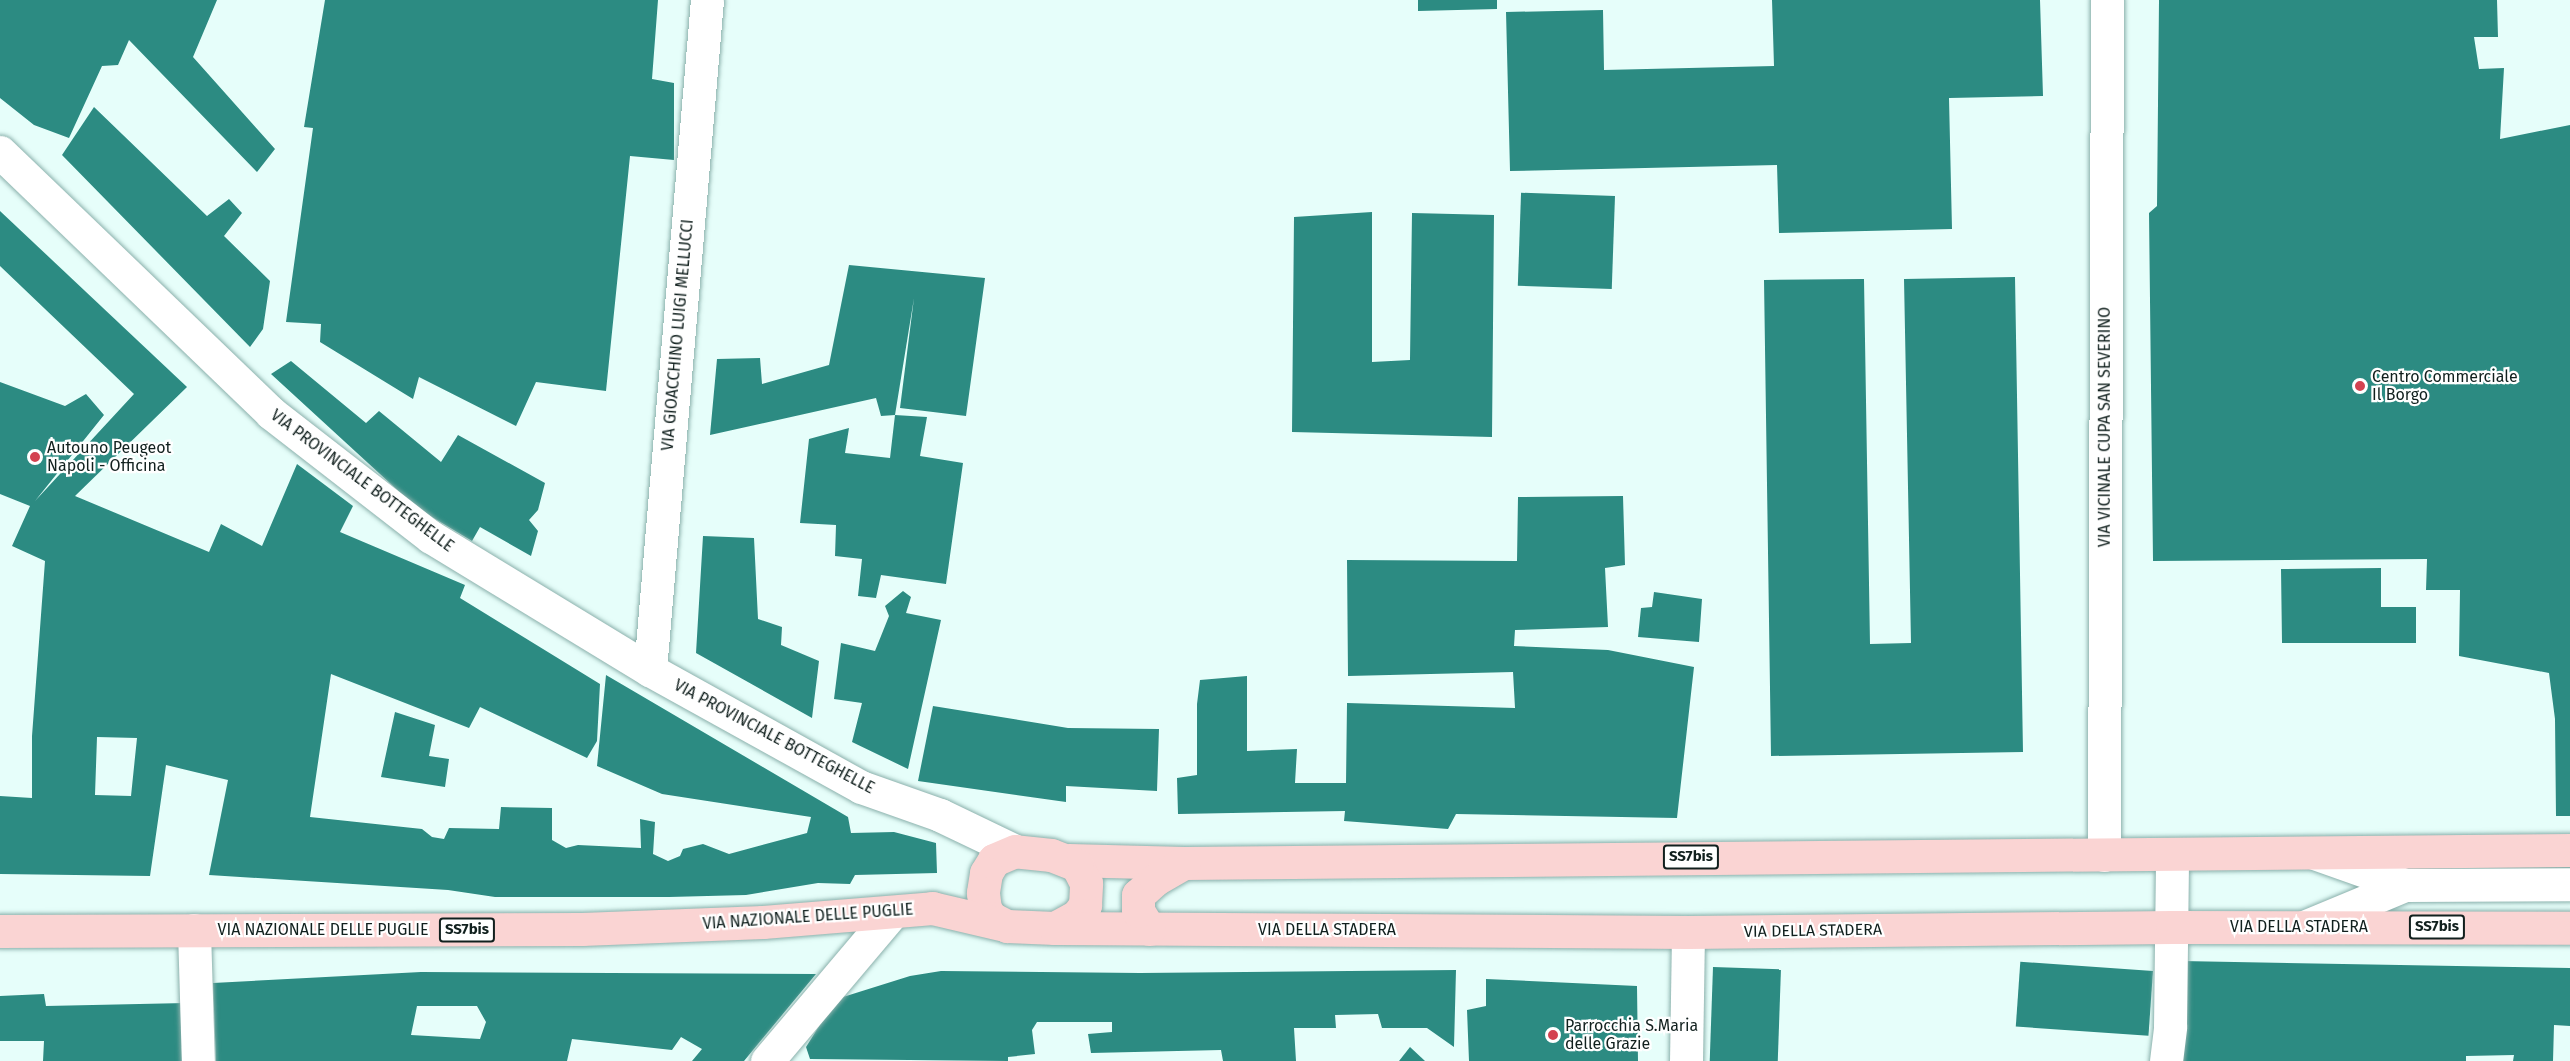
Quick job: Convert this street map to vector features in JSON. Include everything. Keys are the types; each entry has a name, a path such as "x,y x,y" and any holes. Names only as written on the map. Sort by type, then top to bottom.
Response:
{"main road":[{"name":"SS7bis","path":"1069,860 1184,863 2172,855 2570,849"},
{"path":"1069,860 1083,871 1087,900 1077,916 1055,928 1000,924 985,909 996,866 1069,860"},
{"path":"1149,929 1138,911 1138,895 1156,879 1184,863"},
{"name":"VIA NAZIONALE DELLE PUGLIE","path":"932,908 996,866"},
{"name":"VIA NAZIONALE DELLE PUGLIE","path":"0,931 582,929 763,922 932,908 1000,924"},
{"name":"VIA DELLA STADERA","path":"1055,928 1688,932 2172,927 2570,928"}],"street":[{"name":"VIA GIOACCHINO LUIGI MELLUCCI","path":"650,670 707,0"},
{"name":"VIA VICINALE CUPA SAN SEVERINO","path":"2104,855 2107,0"},
{"name":"VIA PROVINCIALE BOTTEGHELLE","path":"0,152 271,413 431,537 650,670 861,787 940,815 996,866"},
{"path":"2312,853 2405,885 2570,884"},
{"path":"2166,1061 2170,1026 2172,855"},
{"path":"2304,927 2405,885"},
{"path":"767,1061 892,913"},
{"path":"194,930 198,1061"},
{"path":"1686,1061 1688,932"}],"building":[{"path":"0,0 217,0 193,57 275,149 257,172 129,40 118,65 102,66 69,138 34,125 0,98"},
{"path":"325,0 658,0 652,79 674,83 674,160 630,156 606,391 536,382 516,426 419,377 413,399 320,342 321,324 286,322 313,128 304,127"},
{"path":"1418,0 1497,0 1497,9 1418,11"},
{"path":"1772,0 2040,0 2043,96 1949,98 1952,229 1779,233 1777,165 1510,171 1506,12 1603,10 1604,70 1774,66"},
{"name":"Centro Commerciale Il Borgo","path":"2159,0 2497,0 2498,37 2474,37 2479,69 2504,68 2500,139 2570,125 2570,816 2556,816 2555,719 2549,673 2459,656 2460,590 2426,590 2427,559 2153,561 2149,213 2157,206"},
{"path":"94,107 207,216 229,199 242,213 224,236 270,281 263,329 250,347 62,155"},
{"path":"1521,193 1615,196 1612,289 1518,286"},
{"path":"0,211 187,387 75,496 209,552 221,524 262,546 297,464 353,506 340,532 465,585 460,598 600,684 597,741 587,758 480,707 469,728 331,674 310,817 422,829 432,837 444,839 449,828 499,829 501,807 552,808 552,840 566,848 578,845 641,848 640,819 655,822 653,854 668,861 680,856 683,849 703,844 729,854 807,833 811,817 662,794 597,766 606,675 848,817 851,833 894,832 936,843 937,873 855,875 850,884 818,883 746,895 669,897 495,897 448,890 209,875 228,780 166,765 150,876 0,874 0,796 32,798 32,736 45,561 12,546 30,506 0,494 0,382 65,406 86,394 104,415 35,501 134,394 0,266","holes":["97,737 137,738 131,796 95,795"]},
{"path":"1372,212 1372,362 1410,360 1412,213 1494,215 1492,437 1292,432 1294,217"},
{"path":"849,265 985,278 966,416 900,408 914,298 895,415 881,416 876,398 710,435 717,359 760,358 762,384 829,365"},
{"path":"2015,277 2023,752 1771,756 1764,280 1864,279 1870,644 1911,643 1904,279"},
{"path":"291,361 366,423 379,411 441,462 458,435 545,483 538,510 529,520 538,531 531,556 480,527 472,541 417,508 271,374"},
{"path":"895,415 927,417 920,456 963,463 946,584 881,575 876,598 858,596 862,559 835,556 836,525 800,523 809,439 849,428 845,453 890,458"},
{"path":"1623,496 1625,565 1605,568 1608,627 1515,630 1514,646 1608,650 1694,667 1677,818 1456,814 1448,829 1344,821 1345,811 1178,814 1177,778 1197,775 1197,704 1200,680 1247,676 1247,751 1297,749 1295,783 1346,783 1347,703 1515,708 1513,672 1348,676 1347,560 1517,561 1518,497"},
{"path":"703,536 754,538 758,619 782,627 781,645 819,661 812,718 696,653"},
{"path":"2381,568 2381,607 2416,607 2416,643 2282,643 2281,569"},
{"path":"903,591 911,597 906,613 941,620 908,769 852,742 862,703 834,699 841,643 875,651 889,616 885,606"},
{"path":"1654,592 1702,599 1699,642 1638,637 1641,608 1652,607"},
{"path":"933,706 1068,728 1159,729 1157,791 1066,786 1066,802 918,781"},
{"path":"395,712 435,725 429,756 449,759 445,787 381,777"},
{"path":"2181,961 2570,968 2570,1026 2554,1025 2553,1061 2513,1061 2514,1055 2466,1056 2466,1061 2180,1061"},
{"path":"2020,962 2153,971 2148,1036 2016,1027"},
{"path":"1713,967 1781,969 1778,1061 1710,1061"},
{"path":"1456,970 1454,1047 1427,1028 1382,1028 1378,1014 1335,1015 1336,1028 1294,1028 1296,1061 1223,1061 1221,1050 1091,1053 1088,1034 1112,1032 1112,1022 1037,1022 1032,1030 1035,1054 1008,1057 1008,1061 810,1059 806,1047 821,1023 843,997 910,976 941,971 1140,973"},
{"path":"421,972 816,974 744,1061 692,1061 702,1049 681,1037 672,1050 572,1039 567,1061 216,1061 213,983","holes":["417,1006 477,1006 486,1022 480,1039 411,1035"]},
{"name":"Parrocchia S.Maria delle Grazie","path":"1486,979 1637,986 1638,1061 1469,1061 1467,1010 1486,1006"},
{"path":"44,994 46,1006 186,1003 187,1061 43,1061 44,1041 0,1041 0,996"},
{"path":"1410,1047 1425,1061 1399,1061"}],"place":[{"name":"Centro Commerciale Il Borgo","path":"2360,386"},
{"name":"Autouno Peugeot Napoli - Officina","path":"35,457"},
{"name":"Parrocchia S.Maria delle Grazie","path":"1553,1035"}]}
